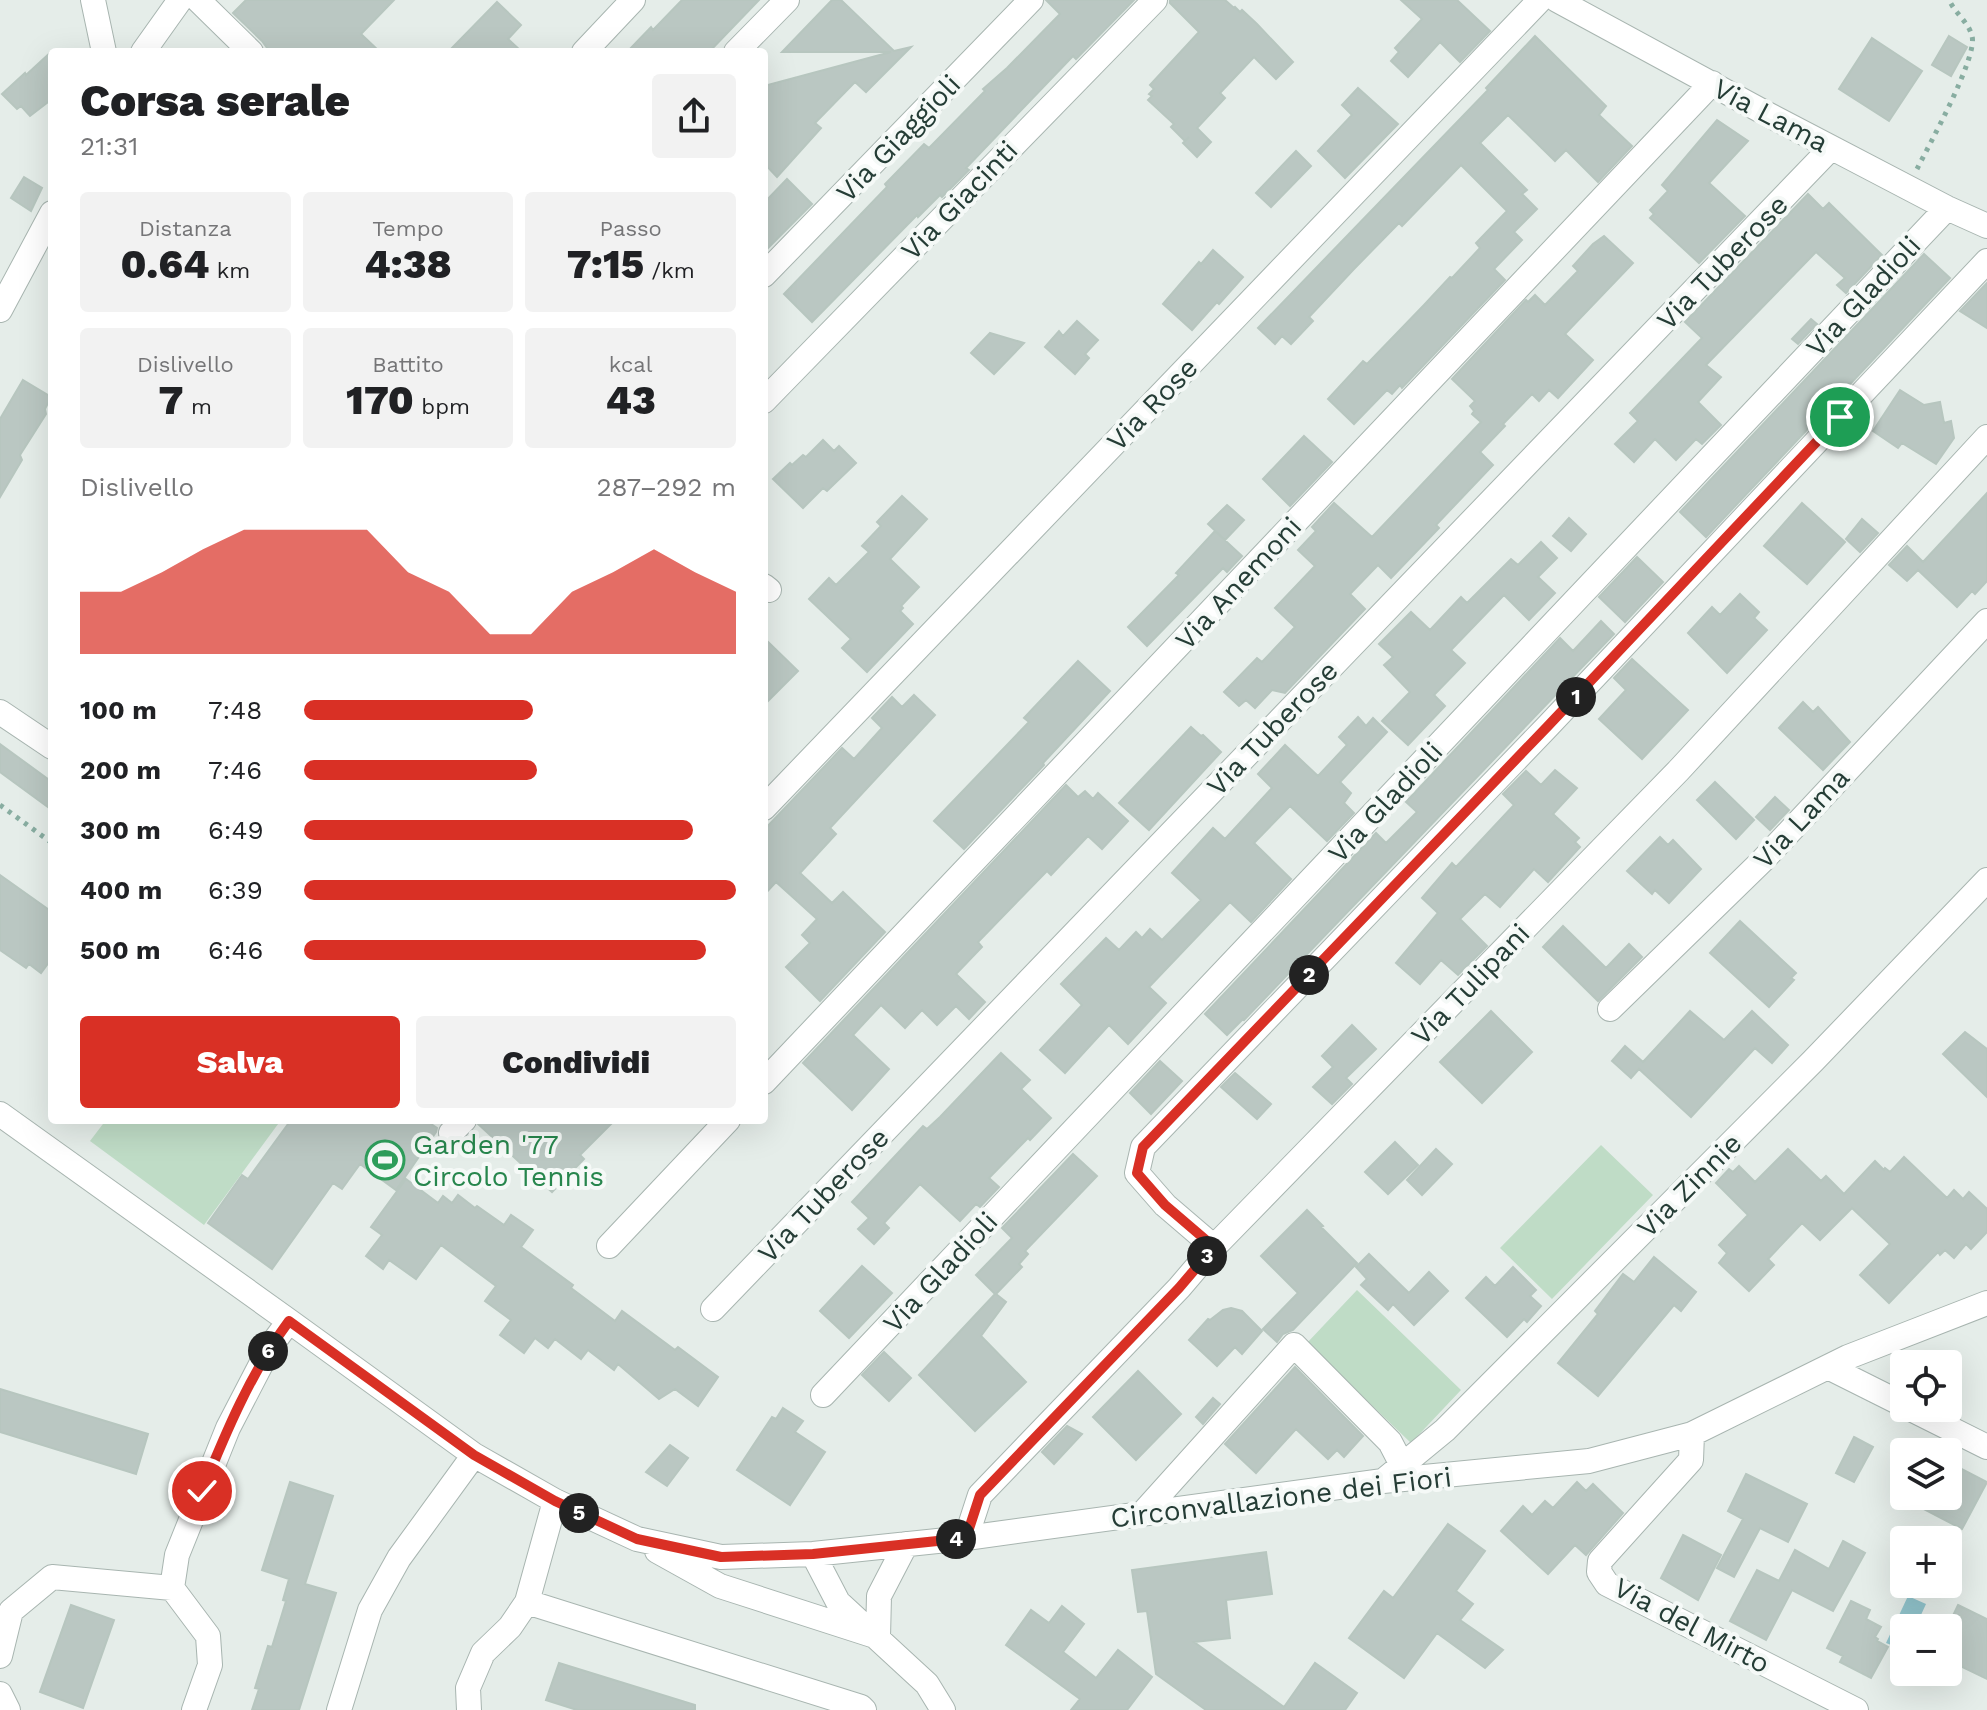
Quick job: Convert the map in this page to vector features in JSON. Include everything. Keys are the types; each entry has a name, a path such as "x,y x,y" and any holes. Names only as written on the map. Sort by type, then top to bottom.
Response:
{"street":[{"path":"93,0 103,48"},
{"path":"146,48 180,0"},
{"path":"198,0 247,48"},
{"path":"588,48 633,0"},
{"path":"740,48 787,0"},
{"name":"Via Giaggioli","path":"768,271 1031,0"},
{"name":"Via Giacinti","path":"768,397 1155,0"},
{"name":"Via Rose","path":"768,804 1540,0"},
{"name":"Via Lama","path":"1557,0 1831,148 1987,226"},
{"name":"Via Anemoni","path":"768,1078 1712,83"},
{"name":"Via Tuberose","path":"713,1309 1831,148"},
{"name":"Via Gladioli","path":"823,1395 1947,208"},
{"path":"0,310 48,227"},
{"path":"1214,1247 1165,1205 1137,1173 1143,1147 1558,716 1987,261"},
{"name":"Via Tulipani","path":"966,1538 980,1495 1179,1288 1214,1247 1679,770 1987,437"},
{"name":"Via Lama","path":"1610,1009 1763,860 1987,621"},
{"path":"0,712 48,744"},
{"name":"Via Zinnie","path":"1383,1481 1445,1430 1813,1061 1987,880"},
{"name":"Circonvallazione dei Fiori","path":"0,1114 474,1455 555,1501 637,1539 721,1557 813,1554 966,1538 1383,1481 1589,1461 1692,1434 1848,1357 1987,1303"},
{"path":"609,1246 724,1124"},
{"path":"194,1710 210,1665 208,1636 172,1588 177,1555 228,1428 270,1347 289,1321"},
{"path":"1142,1514 1294,1345 1390,1442 1402,1465"},
{"path":"1828,1367 1890,1398"},
{"path":"1937,1422 1987,1447"},
{"name":"Via del Mirto","path":"1692,1434 1691,1460 1600,1561 1599,1572 1607,1584 1856,1710"},
{"path":"339,1710 370,1610 399,1558 474,1455"},
{"path":"469,1710 468,1688 483,1653 510,1627 527,1602 555,1501"},
{"path":"637,1539 720,1586 878,1637"},
{"path":"878,1637 879,1596 906,1544"},
{"path":"813,1554 838,1602 927,1684 943,1710"},
{"path":"0,1656 11,1611 52,1577 172,1588"},
{"path":"527,1602 864,1710"},
{"path":"0,1694 8,1710"}],"path":[{"path":"1908,188 1974,45 1972,32 1949,0"},
{"path":"0,805 48,840"}],"green space":[{"path":"103,1124 278,1124 204,1225 90,1141"},
{"path":"1601,1145 1653,1195 1552,1299 1500,1248"},
{"path":"1357,1290 1461,1390 1411,1443 1307,1343"}],"water":[{"path":"1907,1598 1926,1604 1921,1614 1900,1614"}],"building":[{"path":"246,0 394,0 361,34 376,48 267,48 233,13"},
{"path":"682,0 759,0 713,48 631,48 651,27 653,30"},
{"path":"832,0 841,0 894,51 911,47 866,92 855,82 815,123 821,128 777,177 768,167 768,85 891,52 782,52"},
{"path":"1046,0 1134,0 1076,59 1073,56 942,197 940,195 917,215 812,322 784,294 924,144 929,148 985,91 983,89 1060,14"},
{"path":"1170,0 1225,0 1240,12 1242,10 1293,62 1276,79 1254,57 1220,93 1225,98 1197,128 1211,142 1197,157 1171,127 1174,124 1148,100 1154,89 1150,85 1199,32"},
{"path":"1401,0 1457,0 1490,31 1460,62 1440,42 1408,77 1391,61 1399,52 1395,48 1422,19"},
{"path":"497,2 521,25 508,39 518,48 452,48"},
{"path":"1535,36 1606,106 1599,115 1632,146 1598,182 1566,150 1555,161 1508,115 1480,143 1527,190 1522,194 1537,209 1514,232 1522,240 1494,269 1505,280 1402,388 1400,385 1392,394 1387,390 1354,424 1328,399 1363,361 1367,364 1452,278 1480,248 1476,243 1507,211 1461,165 1402,226 1399,223 1354,269 1309,317 1313,321 1291,344 1282,336 1275,344 1258,328 1488,90 1486,88"},
{"path":"1949,36 1967,47 1951,76 1932,65"},
{"path":"1872,38 1922,71 1889,121 1839,89"},
{"path":"48,55 48,102 30,116 21,106 17,109 2,94"},
{"path":"1358,88 1398,124 1345,178 1318,151 1352,115 1342,105"},
{"path":"1717,120 1748,141 1709,183 1745,216 1699,263 1650,218 1654,214 1650,210 1668,191 1662,185"},
{"path":"1296,151 1311,166 1271,207 1256,193"},
{"path":"24,177 42,188 31,211 11,198"},
{"path":"787,179 812,204 768,248 768,199"},
{"path":"1808,194 1823,209 1829,203 1882,255 1846,293 1837,285 1845,278 1816,252 1706,365 1721,377 1698,402 1721,425 1702,444 1696,439 1676,460 1655,439 1634,462 1615,444 1638,421 1630,413 1702,338 1685,322"},
{"path":"1604,236 1633,263 1565,334 1593,360 1558,398 1549,390 1539,401 1532,394 1503,424 1505,426 1480,452 1493,465 1391,578 1378,565 1350,594 1365,609 1285,693 1272,690 1255,708 1246,700 1239,706 1224,692 1257,658 1262,662 1295,627 1275,608 1315,566 1298,550 1316,531 1312,527 1334,503 1372,537 1481,422 1472,414 1474,411 1470,406 1475,401 1452,379 1526,300 1528,302 1535,295 1545,305 1578,271 1573,266"},
{"path":"1213,250 1243,277 1192,330 1163,304"},
{"path":"1924,254 1950,278 1706,537 1680,512"},
{"path":"1987,283 1987,328 1960,311"},
{"path":"1811,319 1817,324 1798,344 1792,339"},
{"path":"1077,321 1098,340 1085,354 1089,358 1075,374 1045,347 1059,331 1063,336"},
{"path":"990,333 1024,343 994,374 971,353"},
{"path":"23,380 48,395 46,414 20,455 22,460 0,497 0,419"},
{"path":"1900,390 1924,405 1940,402 1944,423 1951,421 1954,438 1936,464 1902,443 1898,448 1873,431"},
{"path":"1304,436 1332,462 1290,506 1263,479"},
{"path":"823,440 834,451 839,446 856,463 827,491 823,488 803,508 773,479 790,463 792,465 803,455 806,457"},
{"path":"1987,493 1987,581 1975,594 1972,591 1957,607 1918,570 1907,581 1889,565 1907,546 1923,562"},
{"path":"902,496 927,519 890,559 919,587 900,611 913,624 867,672 842,648 851,639 809,599 829,578 836,585 869,552 862,546 881,526 877,522"},
{"path":"1802,503 1845,542 1807,584 1764,546"},
{"path":"1227,505 1244,520 1225,540 1208,524"},
{"path":"1569,518 1586,534 1571,551 1553,536"},
{"path":"1862,519 1878,533 1860,552 1846,539"},
{"path":"1215,531 1242,556 1227,572 1223,568 1147,646 1128,627 1179,575 1176,573"},
{"path":"1541,542 1557,558 1538,577 1555,593 1529,620 1504,595 1451,650 1465,663 1434,695 1445,706 1408,745 1382,721 1410,692 1384,665 1393,657 1379,644 1411,612 1430,630 1461,597 1467,603 1511,559 1518,565"},
{"path":"1637,557 1663,582 1625,622 1599,597"},
{"path":"1740,594 1759,612 1754,618 1767,630 1727,673 1688,633 1712,607 1720,615"},
{"path":"1601,621 1614,634 1227,1035 1205,1014 1376,833 1386,843 1417,812 1406,802 1560,638 1573,651"},
{"path":"768,642 798,671 768,701"},
{"path":"1632,659 1688,710 1642,759 1599,719 1626,690 1614,678"},
{"path":"1078,661 1110,691 964,849 934,821 1029,722 1024,718"},
{"path":"914,695 935,715 830,828 836,834 800,873 832,903 843,892 885,932 820,1001 786,967 810,943 802,935 817,919 776,882 768,891 768,826 842,748 854,759 882,728 872,718 892,697 902,707"},
{"path":"1803,702 1813,712 1818,707 1850,742 1823,770 1779,728"},
{"path":"1358,717 1366,726 1373,718 1387,732 1340,782 1351,793 1344,803 1354,813 1327,841 1290,806 1254,843 1291,879 1251,922 1230,902 1149,987 1166,1003 1128,1044 1109,1025 1065,1073 1040,1050 1082,1005 1061,984 1106,938 1119,950 1136,932 1142,938 1150,929 1162,940 1201,900 1172,873 1213,828 1225,839 1272,788 1258,774 1285,745 1318,776 1347,745 1339,737"},
{"path":"1191,727 1221,752 1149,830 1119,803"},
{"path":"0,744 48,779 48,807 0,772"},
{"path":"1555,770 1577,788 1553,814 1579,838 1575,842 1580,847 1548,882 1534,869 1500,907 1485,894 1460,919 1487,946 1458,975 1441,960 1420,984 1396,963 1438,913 1422,898 1452,863 1456,867 1514,805 1503,794 1526,771 1541,785"},
{"path":"1715,782 1754,820 1736,839 1697,800"},
{"path":"1066,785 1078,797 1085,791 1093,799 1098,793 1128,821 1102,849 1088,836 1051,875 1047,871 978,942 982,947 956,974 985,1002 969,1019 956,1006 937,1025 922,1010 905,1028 881,1005 853,1035 889,1069 852,1110 803,1063"},
{"path":"1775,797 1789,810 1770,830 1756,817"},
{"path":"1660,837 1668,845 1673,840 1701,869 1669,903 1655,890 1652,894 1627,871"},
{"path":"0,875 48,909 48,963 41,973 29,964 26,968 0,950"},
{"path":"1740,921 1796,973 1791,978 1794,980 1769,1007 1710,953"},
{"path":"1563,926 1606,968 1629,944 1642,957 1598,1001 1543,947"},
{"path":"1491,1011 1532,1052 1482,1103 1440,1062"},
{"path":"1690,1011 1724,1040 1752,1011 1788,1045 1772,1063 1755,1048 1691,1117 1639,1069 1631,1078 1612,1061 1625,1046 1643,1062"},
{"path":"1352,1025 1376,1049 1346,1078 1352,1084 1332,1104 1313,1087 1333,1067 1322,1056"},
{"path":"1965,1032 1987,1049 1987,1097 1943,1054"},
{"path":"1001,1053 1030,1080 1021,1089 1051,1118 989,1178 999,1187 980,1207 976,1204 960,1221 920,1184 884,1223 889,1228 874,1244 858,1229 869,1218 852,1202 923,1126 927,1129 940,1117"},
{"path":"1160,1061 1182,1081 1151,1114 1130,1093"},
{"path":"1235,1073 1271,1104 1257,1119 1221,1087"},
{"path":"288,1124 431,1124 437,1128 396,1190 360,1164 342,1189 333,1183 272,1269 208,1223 242,1175 248,1179"},
{"path":"478,1124 611,1124 580,1155 584,1159 552,1192"},
{"path":"1395,1142 1418,1165 1388,1194 1365,1172"},
{"path":"1436,1149 1452,1164 1422,1195 1407,1180"},
{"path":"1788,1149 1821,1181 1826,1176 1844,1194 1875,1161 1890,1172 1904,1157 1947,1198 1954,1190 1963,1199 1969,1192 1987,1209 1987,1232 1971,1249 1966,1244 1954,1258 1945,1250 1940,1255 1938,1252 1889,1303 1860,1275 1890,1244 1852,1208 1820,1240 1802,1223 1768,1259 1774,1265 1749,1291 1719,1263 1727,1253 1719,1245 1748,1215 1716,1183 1729,1169 1733,1172 1739,1166 1755,1182"},
{"path":"1073,1154 1097,1176 1025,1251 1028,1254 1019,1264 1022,1267 996,1294 1006,1302 981,1336 1026,1382 975,1431 919,1375 995,1294 976,1275 1012,1238 1002,1228"},
{"path":"406,1179 438,1203 443,1196 452,1203 458,1195 504,1225 511,1215 533,1230 521,1247 573,1285 571,1288 615,1321 622,1311 718,1377 698,1406 675,1389 659,1399 618,1364 614,1370 588,1350 581,1359 555,1339 548,1348 535,1338 524,1353 500,1335 511,1320 485,1301 496,1286 441,1245 416,1279 389,1260 383,1269 366,1256 382,1235 371,1227"},
{"path":"1307,1210 1357,1263 1293,1330 1283,1334 1277,1342 1263,1329 1298,1293 1261,1256"},
{"path":"1369,1254 1409,1293 1429,1272 1448,1291 1414,1325 1393,1304 1388,1310 1361,1285 1367,1279 1356,1267"},
{"path":"1654,1257 1696,1292 1681,1311 1674,1305 1598,1396 1558,1363 1598,1314 1595,1311 1623,1274 1634,1282"},
{"path":"862,1266 892,1293 849,1338 820,1311"},
{"path":"1513,1267 1536,1290 1530,1296 1541,1306 1507,1337 1466,1298 1486,1277 1495,1286"},
{"path":"1231,1308 1242,1311 1262,1331 1242,1354 1235,1347 1217,1366 1189,1340 1208,1319"},
{"path":"884,1352 911,1378 889,1401 862,1375"},
{"path":"1295,1367 1363,1436 1344,1457 1337,1450 1328,1459 1296,1429 1256,1473 1225,1444"},
{"path":"1138,1371 1181,1414 1136,1460 1093,1417"},
{"path":"0,1389 148,1434 136,1474 0,1432"},
{"path":"1213,1398 1220,1404 1203,1424 1196,1417"},
{"path":"783,1408 803,1421 795,1432 825,1452 790,1505 737,1470 772,1417 776,1419"},
{"path":"1067,1426 1082,1434 1054,1464 1042,1452"},
{"path":"1854,1437 1873,1447 1854,1482 1836,1473"},
{"path":"670,1445 688,1458 667,1486 646,1472"},
{"path":"1962,1469 1987,1482 1962,1529 1962,1526 1926,1510 1962,1510"},
{"path":"1746,1474 1807,1504 1788,1542 1760,1528 1734,1577 1717,1568 1743,1519 1728,1511"},
{"path":"290,1482 333,1496 305,1584 336,1593 299,1710 252,1710 259,1689 255,1688 268,1646 272,1647 286,1601 283,1600 289,1579 262,1570"},
{"path":"1577,1482 1586,1491 1593,1484 1623,1513 1586,1555 1575,1545 1548,1574 1501,1531 1523,1506 1532,1515 1545,1501 1553,1508"},
{"path":"1448,1524 1485,1551 1456,1591 1473,1604 1460,1620 1503,1650 1485,1668 1437,1633 1404,1678 1349,1638 1384,1591 1393,1598"},
{"path":"1683,1535 1721,1555 1698,1600 1661,1578"},
{"path":"1843,1541 1865,1553 1833,1611 1792,1590 1766,1640 1730,1621 1757,1570 1779,1581 1795,1550 1829,1569"},
{"path":"1266,1552 1272,1594 1226,1600 1230,1638 1194,1642 1284,1707 1315,1663 1357,1693 1345,1710 1206,1710 1156,1674 1147,1611 1138,1612 1132,1570"},
{"path":"1851,1601 1870,1610 1866,1619 1881,1627 1875,1637 1888,1647 1871,1678 1840,1662 1843,1656 1827,1648"},
{"path":"71,1605 114,1620 83,1708 40,1692"},
{"path":"1958,1605 1987,1619 1987,1679 1962,1667 1962,1614 1954,1614"},
{"path":"1062,1606 1084,1624 1063,1652 1096,1678 1118,1650 1152,1677 1127,1710 1071,1710 1080,1699 1006,1645 1031,1610 1049,1623"},
{"path":"559,1663 695,1705 695,1710 577,1710 546,1700"}],"place":[{"name":"Garden '77 Circolo Tennis","path":"385,1160"}],"route":[{"path":"202,1491 228,1428 270,1347 289,1321 474,1455 555,1501 637,1539 721,1557 813,1554 966,1538 980,1495 1179,1288 1214,1247 1165,1205 1137,1173 1143,1147 1840,417"}]}
